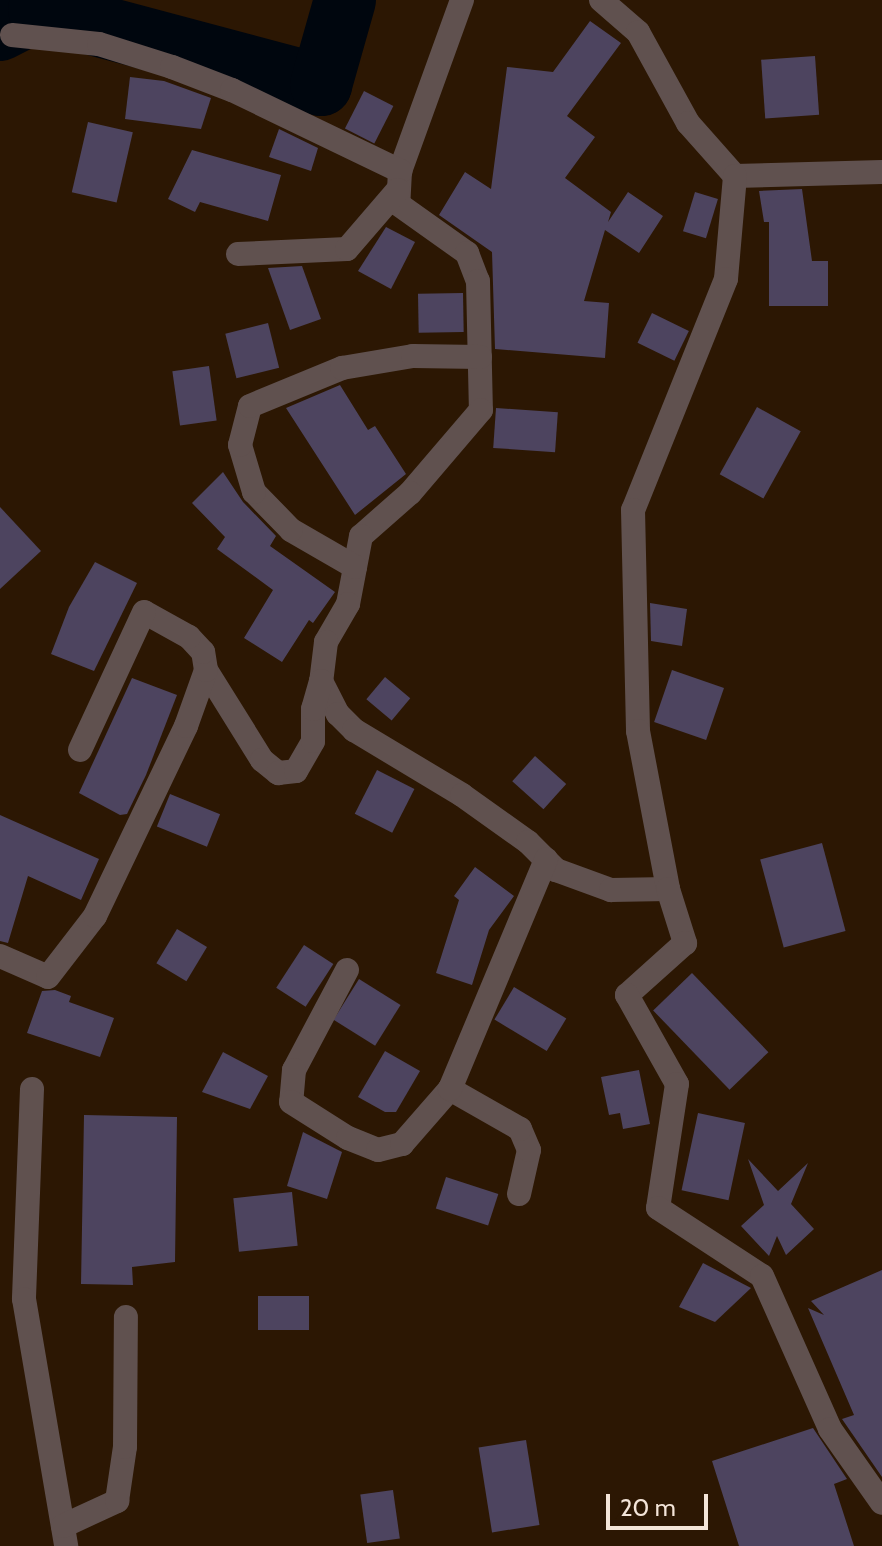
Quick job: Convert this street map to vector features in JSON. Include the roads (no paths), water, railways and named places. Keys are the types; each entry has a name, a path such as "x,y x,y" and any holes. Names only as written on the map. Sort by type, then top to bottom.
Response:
{"street":[{"path":"80,750 144,612 189,637 203,652 206,670 262,760 278,773 296,771 313,741 313,709 321,681 326,642 348,604 361,536 410,493 481,410 478,281 467,253 398,204 399,180 462,0"},
{"path":"601,0 638,32 688,123 735,176 726,279 633,510 638,731 668,889 685,943 627,995 677,1084 658,1208 762,1276 830,1429 882,1503"},
{"path":"12,35 99,44 172,67 244,96 399,180"},
{"path":"735,176 882,172"},
{"path":"238,254 347,249 399,180"},
{"path":"355,567 291,530 254,492 240,445 250,406 342,368 413,356 480,357"},
{"path":"0,956 48,977 95,916 186,726 206,670"},
{"path":"321,681 338,714 354,730 462,795 556,870 611,890 668,889"},
{"path":"347,970 294,1070 291,1102 348,1138 378,1150 402,1144 450,1089 546,859"},
{"path":"32,1089 24,1299 65,1536 117,1501 125,1447 126,1317"},
{"path":"450,1089 520,1129 529,1150 519,1194"}],"waterway":[{"path":"0,30 39,10 321,85 345,0"}]}
